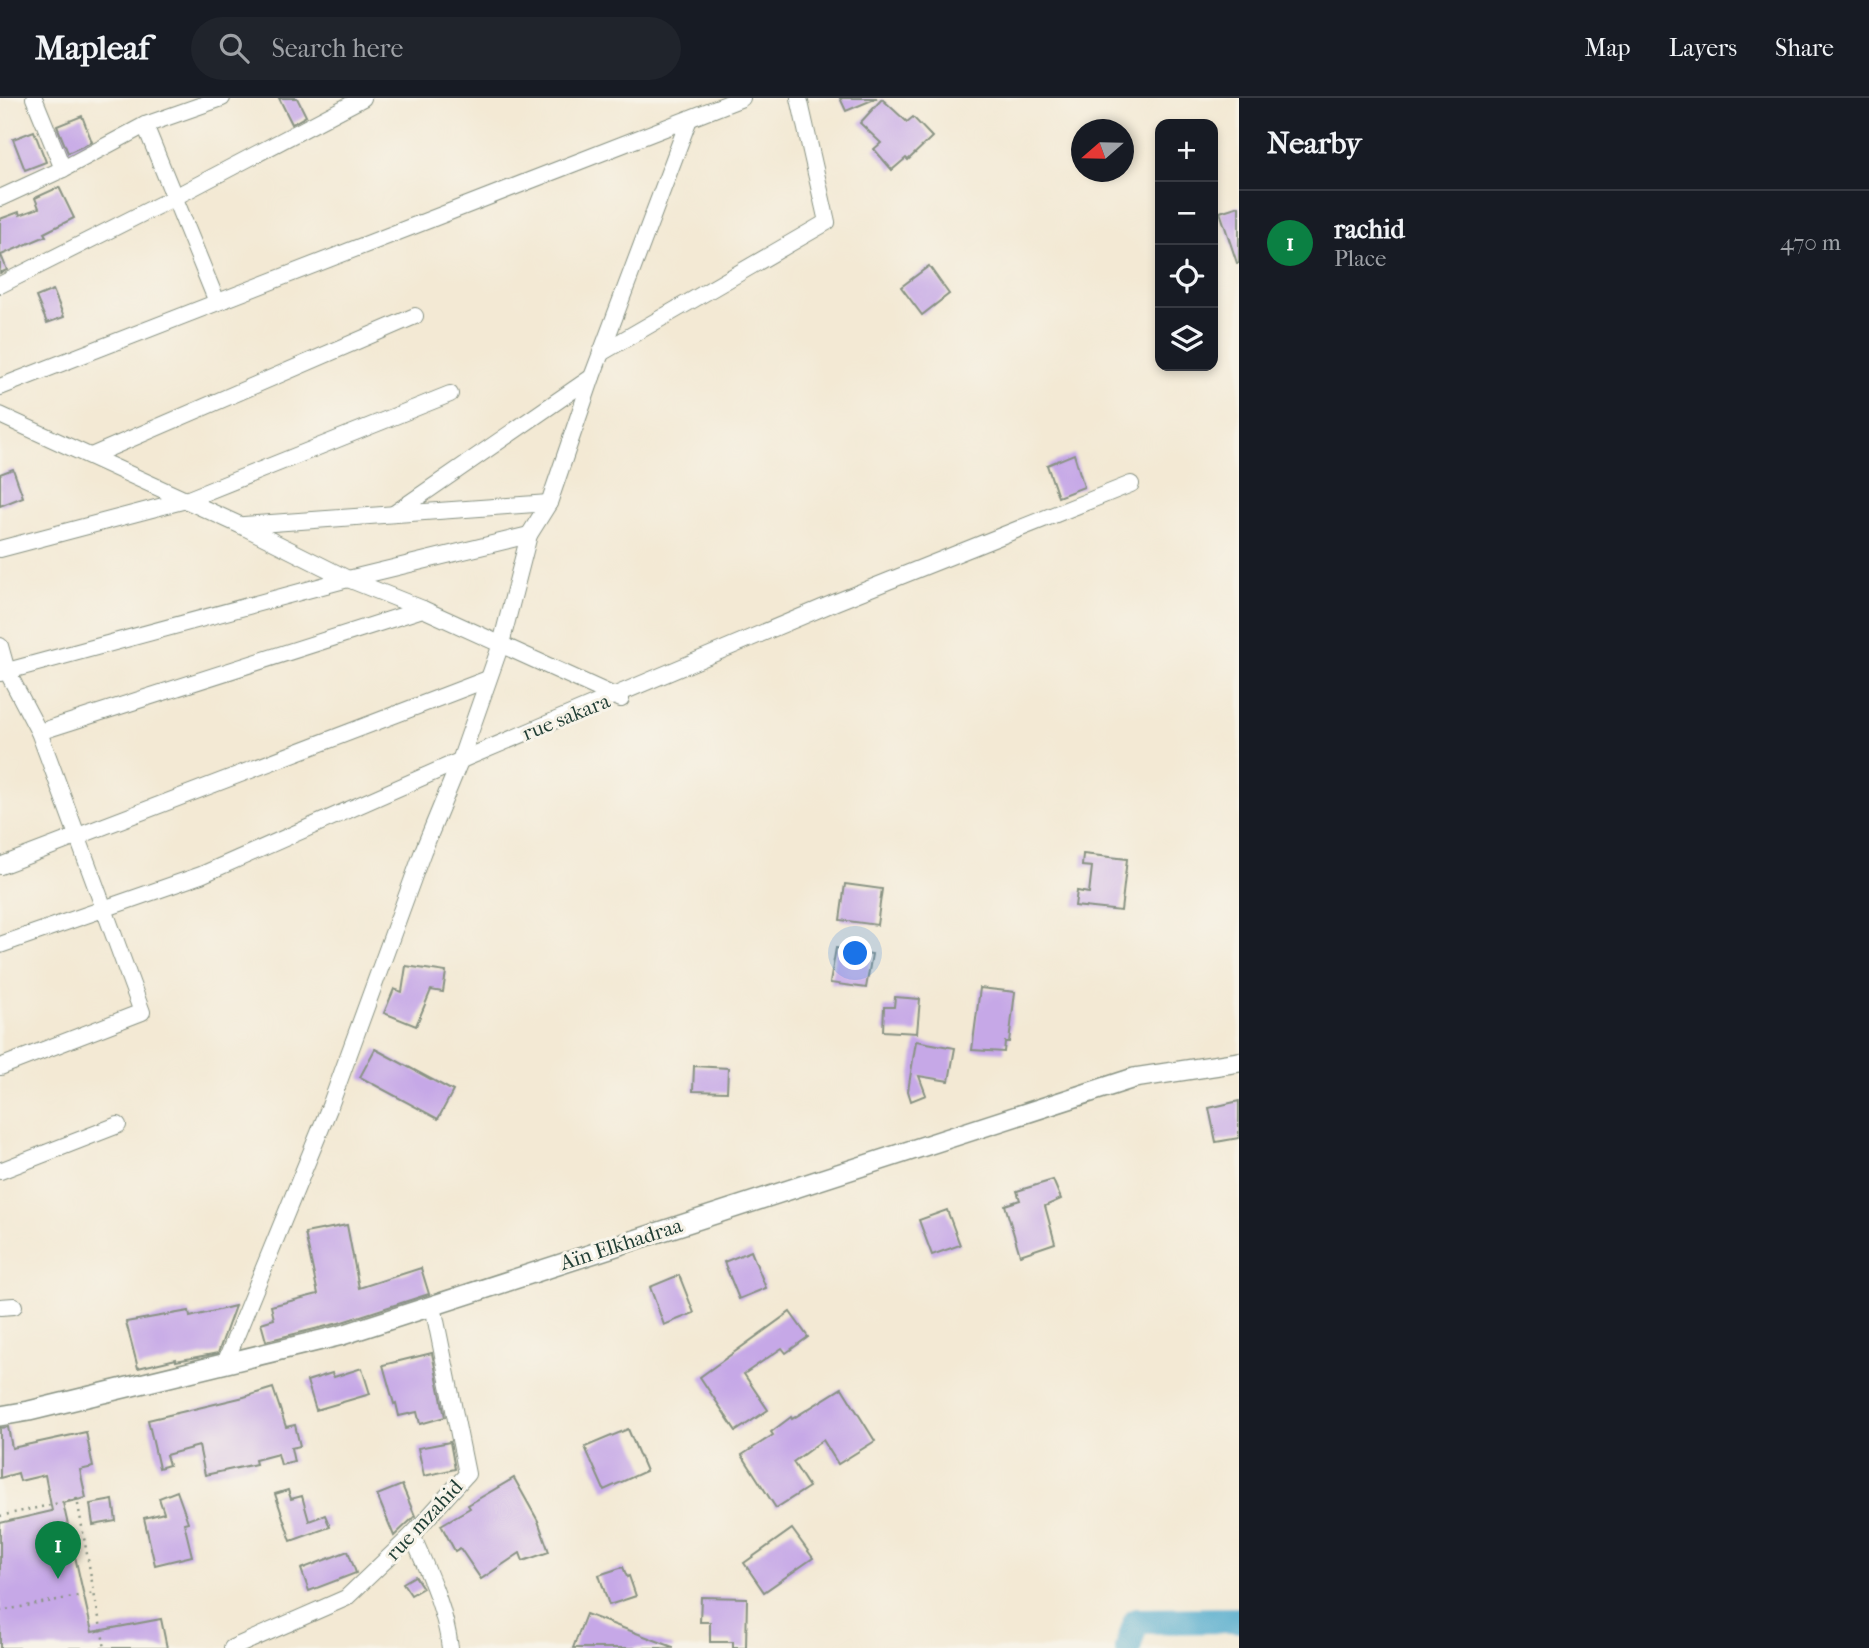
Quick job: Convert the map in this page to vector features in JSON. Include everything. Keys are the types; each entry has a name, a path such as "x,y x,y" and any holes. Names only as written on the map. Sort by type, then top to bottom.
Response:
{"main road":[{"name":"Aïn Elkhadraa","path":"0,1416 342,1335 1134,1078 1239,1062"}],"street":[{"path":"34,98 63,169"},
{"path":"0,198 63,169 145,125 222,98"},
{"path":"0,285 363,98"},
{"path":"0,387 742,98"},
{"path":"601,353 827,222 799,98"},
{"path":"225,1363 330,1106 423,851 460,761 501,644 529,535 549,503 592,377 689,118"},
{"path":"145,125 217,302"},
{"path":"91,456 415,316"},
{"path":"393,515 592,377"},
{"path":"0,549 186,500 450,394"},
{"path":"0,415 242,526 348,579 423,608 621,699"},
{"name":"rue sakara","path":"0,945 201,875 460,761 621,699 836,602 1131,484"},
{"path":"242,526 549,503"},
{"path":"4,672 348,579 529,535"},
{"path":"39,732 423,608"},
{"path":"0,646 4,672 39,732 142,1012 0,1067"},
{"path":"0,866 488,679"},
{"path":"0,1171 118,1125"},
{"name":"rue mzahid","path":"232,1648 346,1598 412,1535 467,1474 433,1306"},
{"path":"412,1535 437,1593 447,1625 450,1648"}],"path":[{"path":"0,1516 77,1499 105,1648"},
{"path":"0,1611 94,1593"}],"building":[{"path":"279,98 297,98 306,116 292,124"},
{"path":"840,98 877,98 846,111"},
{"path":"882,99 907,122 913,117 932,137 908,160 906,158 892,170 874,149 881,143 860,123"},
{"path":"82,116 92,142 68,153 57,126"},
{"path":"34,131 46,162 25,170 13,139"},
{"path":"59,187 74,218 44,233 46,236 1,255 7,270 0,273 0,219 39,208 35,198"},
{"path":"1239,206 1239,263 1237,263 1220,212"},
{"path":"929,266 949,294 922,315 901,287"},
{"path":"53,290 64,317 47,323 36,297"},
{"path":"1074,454 1084,487 1058,497 1047,465"},
{"path":"13,469 23,497 0,506 0,474"},
{"path":"1083,854 1127,859 1121,911 1075,906 1077,891 1089,893 1092,867 1082,866"},
{"path":"845,884 882,889 877,925 840,920"},
{"path":"836,948 872,954 866,988 830,983"},
{"path":"406,966 446,972 443,992 431,990 416,1026 384,1013 394,989 402,992"},
{"path":"980,988 1015,992 1009,1042 1005,1042 1004,1052 972,1050"},
{"path":"895,997 920,999 917,1033 883,1031 884,1007 894,1007"},
{"path":"916,1041 955,1048 949,1081 919,1076 926,1095 911,1101 908,1091"},
{"path":"375,1049 453,1091 438,1119 360,1077"},
{"path":"694,1066 728,1068 727,1092 693,1091"},
{"path":"1239,1101 1239,1138 1216,1142 1209,1108"},
{"path":"1053,1180 1061,1199 1045,1206 1055,1243 1020,1255 1005,1205 1020,1200 1017,1191"},
{"path":"947,1210 960,1245 932,1255 919,1220"},
{"path":"347,1225 359,1288 421,1268 429,1294 339,1323 266,1341 261,1323 274,1319 271,1306 318,1294 305,1233"},
{"path":"751,1251 766,1288 739,1299 724,1262"},
{"path":"679,1275 694,1313 664,1325 650,1287"},
{"path":"235,1306 218,1353 138,1368 126,1322 189,1311 190,1317"},
{"path":"790,1312 808,1337 786,1353 782,1348 744,1374 768,1410 736,1431 700,1377"},
{"path":"432,1353 445,1417 420,1424 417,1412 399,1416 383,1365"},
{"path":"362,1368 370,1394 316,1410 307,1381 332,1373 334,1377"},
{"path":"273,1388 286,1427 295,1425 300,1446 291,1448 294,1462 281,1465 278,1454 255,1460 256,1464 205,1475 199,1446 166,1455 169,1465 159,1468 148,1420"},
{"path":"842,1388 875,1441 838,1464 823,1440 793,1462 809,1487 776,1508 742,1455 773,1435 771,1432 791,1417 792,1419"},
{"path":"8,1427 12,1448 86,1432 93,1467 80,1470 86,1498 63,1503 92,1632 161,1619 167,1648 0,1648 0,1523 52,1511 45,1475 20,1481 18,1473 0,1478 0,1428"},
{"path":"628,1429 646,1471 604,1490 585,1447"},
{"path":"450,1442 455,1469 424,1476 418,1448"},
{"path":"514,1478 538,1521 549,1552 523,1561 520,1553 481,1579 460,1548 455,1551 441,1525 470,1508 468,1505"},
{"path":"402,1485 415,1516 394,1536 377,1495"},
{"path":"288,1490 291,1499 302,1496 309,1521 325,1515 330,1527 291,1541 275,1494"},
{"path":"177,1491 188,1522 184,1523 192,1556 155,1565 144,1518 164,1513 159,1498"},
{"path":"113,1500 116,1521 93,1525 90,1504"},
{"path":"792,1529 813,1558 764,1592 744,1563"},
{"path":"348,1551 356,1573 309,1591 301,1569"},
{"path":"623,1567 636,1596 609,1605 599,1575"},
{"path":"415,1576 423,1588 411,1595 403,1583"},
{"path":"701,1597 747,1598 746,1648 733,1648 733,1642 710,1642 710,1622 700,1622"},
{"path":"586,1614 673,1647 673,1648 573,1648"}],"waterway":[{"path":"1128,1648 1136,1621 1239,1620"}],"place":[{"name":"rachid","path":"58,1579"}]}
